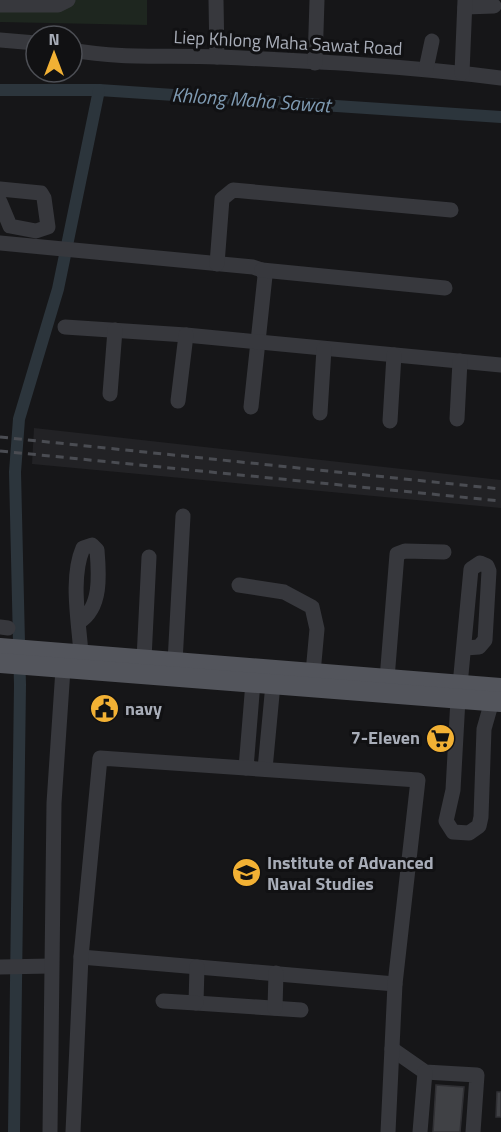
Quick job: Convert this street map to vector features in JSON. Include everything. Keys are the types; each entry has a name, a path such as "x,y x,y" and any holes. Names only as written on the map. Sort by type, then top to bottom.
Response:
{"main road":[{"path":"0,653 36,659 63,669 273,684 459,692"},
{"path":"36,659 81,654 144,659 387,679 498,697"}],"street":[{"path":"0,5 58,5 68,0"},
{"path":"216,0 216,57"},
{"path":"315,63 317,0"},
{"path":"462,73 465,3 494,6"},
{"path":"0,40 24,42"},
{"path":"426,69 432,41"},
{"name":"Liep Khlong Maha Sawat Road","path":"84,51 115,55 216,57 426,69 501,78"},
{"path":"0,189 41,193 45,198 48,227 36,231 10,226 0,202"},
{"path":"217,264 222,200 232,190 451,210"},
{"path":"0,243 445,288"},
{"path":"251,407 265,276 262,270"},
{"path":"65,327 258,341 501,364"},
{"path":"110,394 115,330"},
{"path":"178,401 186,335"},
{"path":"321,413 324,349"},
{"path":"390,421 394,355"},
{"path":"457,419 460,361"},
{"path":"175,662 183,516"},
{"path":"387,679 397,554 405,551 444,552"},
{"path":"144,659 149,557"},
{"path":"465,648 479,647 485,640 489,571 487,566 480,563 471,569 459,692 453,790 446,821 453,832 470,833 479,826 484,729 498,697"},
{"path":"239,585 284,592 312,607 317,629 313,673"},
{"path":"79,622 81,654"},
{"path":"63,669 54,803 48,966 50,1132 64,1132"},
{"path":"246,768 253,682"},
{"path":"265,769 273,684"},
{"path":"73,1132 81,957 100,758 418,780 395,984 388,1132"},
{"path":"454,769 481,770"},
{"path":"81,957 395,984"},
{"path":"0,967 48,966"},
{"path":"196,1003 197,967"},
{"path":"275,1008 276,973"},
{"path":"163,1001 301,1010"},
{"path":"50,1036 77,1037"},
{"path":"392,1049 425,1072 477,1075 473,1132"},
{"path":"420,1132 425,1072"}],"shaded area":[{"path":"0,0 147,0 147,25 0,22"},
{"path":"34,428 501,480 501,508 32,464"}],"building":[{"path":"436,1085 464,1087 460,1132 433,1132"},
{"path":"497,1092 501,1092 501,1117 496,1117"}],"waterway":[{"name":"Khlong Maha Sawat","path":"0,90 99,90 501,117"},
{"path":"14,1132 20,685 15,472 19,419 58,289 99,90"}],"railway":[{"path":"0,437 501,489"},
{"path":"0,451 501,501"}],"place":[{"name":"navy","path":"104,709"},
{"name":"7-Eleven","path":"441,738"},
{"name":"Institute of Advanced Naval Studies","path":"246,873"}]}
